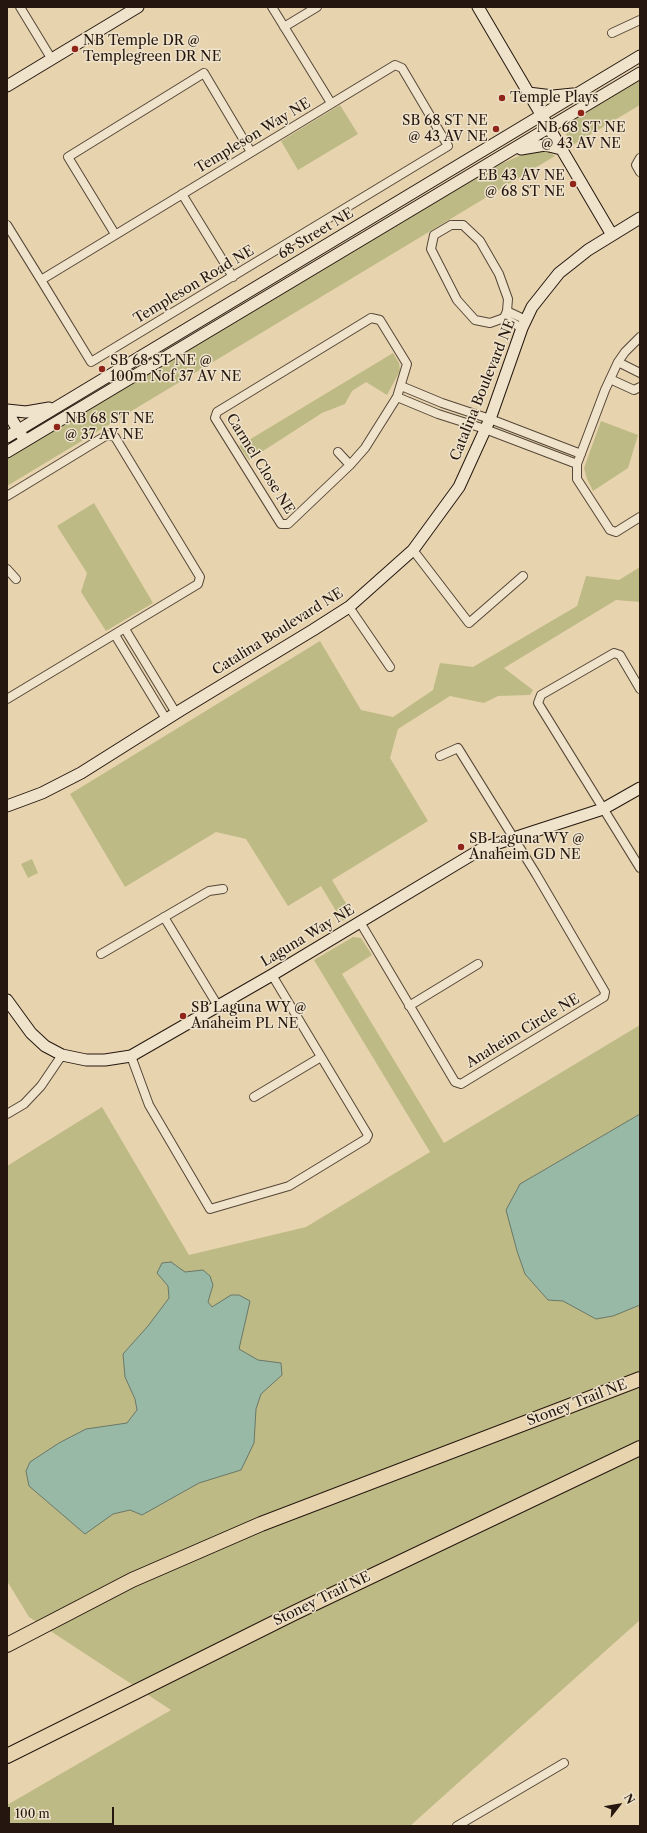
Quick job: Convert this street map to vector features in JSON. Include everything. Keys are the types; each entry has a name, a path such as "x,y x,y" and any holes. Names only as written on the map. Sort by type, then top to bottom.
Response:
{"highway":[{"name":"Stoney Trail NE","path":"7,1645 132,1580 261,1524 640,1378"},
{"name":"Stoney Trail NE","path":"7,1756 294,1612 640,1448"}],"street":[{"path":"20,7 51,58"},
{"path":"7,86 51,58 138,7"},
{"path":"272,7 331,103"},
{"path":"284,27 317,7"},
{"path":"478,7 612,235 640,218"},
{"path":"612,33 640,20"},
{"name":"68 Street NE","path":"7,437 640,56"},
{"name":"Templeson Way NE","path":"40,280 394,65 402,68 448,146"},
{"name":"68 Street NE","path":"7,452 506,154 640,72"},
{"path":"115,234 68,157 204,73 251,152"},
{"path":"528,93 552,96 579,93"},
{"path":"506,154 538,145 561,149"},
{"name":"Templeson Road NE","path":"7,225 91,362 448,146"},
{"path":"640,158 636,165 640,172"},
{"path":"182,194 232,277"},
{"path":"451,225 463,225 480,241 499,274 508,298 506,314 490,323 475,320 456,300 431,249 434,235 451,225"},
{"name":"Catalina Boulevard NE","path":"7,806 42,793 81,773 171,716 313,630 349,607 413,550 459,487 488,424 524,324 532,307 559,273 588,250 612,235"},
{"path":"506,314 524,324"},
{"name":"Carmel Close NE","path":"371,318 380,320 407,364 401,386 397,398 366,448 288,524 281,524 215,418 217,412 371,318"},
{"path":"640,337 625,352 618,362 577,464 577,478 610,530 616,532 640,517"},
{"path":"618,362 640,372"},
{"path":"610,379 634,390 640,387"},
{"path":"401,386 577,464"},
{"path":"397,398 438,414 488,424 581,454"},
{"path":"7,411 26,412 56,407"},
{"path":"7,411 25,441"},
{"path":"7,496 107,435 115,437 200,577 198,584 115,635 7,698"},
{"path":"338,452 350,465"},
{"path":"413,550 469,623 523,576"},
{"path":"7,569 16,578"},
{"path":"349,607 390,667"},
{"path":"125,629 171,716"},
{"path":"115,635 171,716"},
{"path":"640,689 620,655 614,653 541,696 538,703 640,868"},
{"name":"Anaheim Circle NE","path":"360,922 455,1082 461,1084 604,997 605,992 458,748 440,756"},
{"name":"Laguna Way NE","path":"7,1000 31,1033 45,1046 62,1054 86,1060 105,1060 131,1056 272,975 483,848 604,809 640,788"},
{"path":"101,954 209,891 223,889"},
{"path":"164,917 218,1006"},
{"path":"410,1006 478,964"},
{"path":"131,1056 149,1105 210,1209 289,1186 366,1139 368,1135 272,975"},
{"path":"7,1114 24,1104 41,1086 62,1054"},
{"path":"254,1097 321,1057"},
{"path":"457,1826 564,1763"}],"shaded area":[{"path":"640,79 640,105 571,146 566,134 567,126 573,119"},
{"path":"340,105 358,134 298,170 281,141"},
{"path":"540,149 555,156 7,486 7,458 438,199 501,164 528,152"},
{"path":"393,353 399,363 400,371 387,395 366,382 352,391 345,404 322,413 249,460 239,446"},
{"path":"601,421 638,435 628,468 593,491 587,479 584,468"},
{"path":"94,503 153,603 106,631 81,592 87,573 57,526"},
{"path":"640,567 640,602 616,600 504,668 533,690 530,695 498,696 484,703 450,696 398,729 390,758 428,821 332,880 353,915 342,921 321,886 288,906 246,839 216,832 125,887 70,794 320,641 361,710 393,717 433,690 440,663 473,667 577,606 586,576 619,580"},
{"path":"32,859 38,873 28,878 21,864"},
{"path":"353,937 361,938 372,955 342,974 444,1143 640,1025 640,1620 410,1826 7,1826 7,1805 171,1710 29,1617 7,1581 7,1166 102,1107 189,1255 306,1227 430,1152 314,960"},
{"path":"640,1114 640,1305 613,1316 596,1319 563,1301 548,1300 525,1274 506,1210 520,1184"},
{"path":"171,1262 185,1272 203,1270 210,1276 213,1285 208,1302 212,1307 231,1295 239,1295 250,1301 239,1349 258,1360 281,1363 282,1375 261,1394 256,1409 254,1443 241,1470 199,1483 142,1515 130,1510 113,1514 85,1534 29,1486 26,1471 30,1462 59,1443 86,1429 127,1423 137,1410 135,1399 125,1377 123,1354 148,1326 169,1298 168,1286 157,1273 162,1263"}],"place":[{"name":"NB Temple DR @ Templegreen DR NE","path":"75,49"},
{"name":"Temple Plays","path":"502,98"},
{"name":"NB 68 ST NE @ 43 AV NE","path":"581,113"},
{"name":"SB 68 ST NE @ 43 AV NE","path":"496,129"},
{"name":"EB 43 AV NE @ 68 ST NE","path":"573,184"},
{"name":"SB 68 ST NE @ 100m Nof 37 AV NE","path":"102,369"},
{"name":"NB 68 ST NE @ 37 AV NE","path":"57,427"},
{"name":"SB Laguna WY @ Anaheim GD NE","path":"461,847"},
{"name":"SB Laguna WY @ Anaheim PL NE","path":"183,1016"}]}
